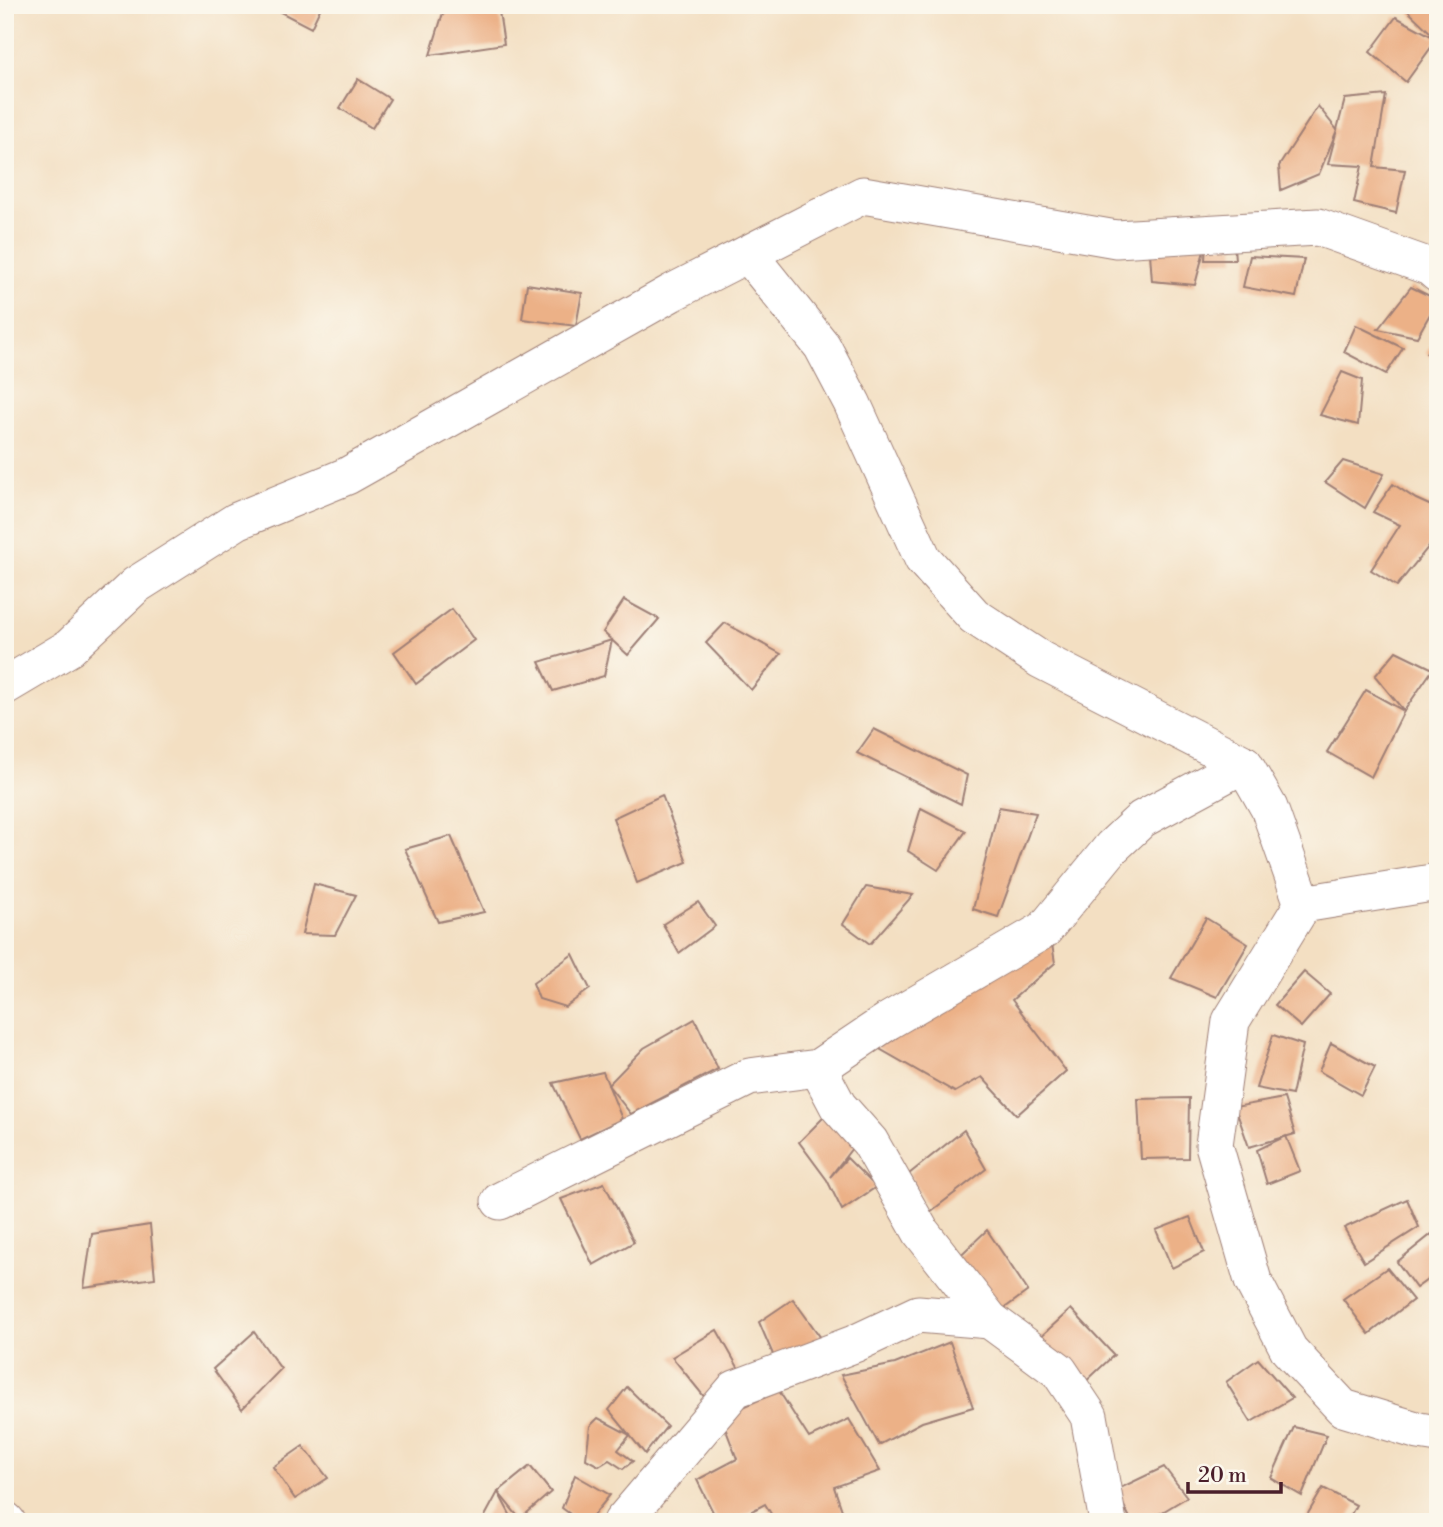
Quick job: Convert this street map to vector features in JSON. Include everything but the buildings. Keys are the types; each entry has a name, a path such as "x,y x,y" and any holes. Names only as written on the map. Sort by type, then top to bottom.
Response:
{"street":[{"path":"5,686 69,648 136,585 237,521 347,475 673,292 863,195 1116,239 1318,227 1430,267 1438,274"},
{"path":"748,254 822,346 852,403 923,559 974,615 1041,660 1244,764 1269,808 1303,904"},
{"path":"5,663 69,648"},
{"path":"500,1201 749,1077 818,1068 888,1021 1044,930 1112,847 1142,819 1244,764"},
{"path":"1438,882 1303,904 1231,1021 1214,1145 1253,1281 1289,1350 1343,1408 1419,1431 1438,1434"},
{"path":"818,1068 838,1106 870,1142 921,1232 990,1320 1059,1371 1089,1416 1108,1522"},
{"path":"622,1522 735,1388 854,1344 918,1314 990,1320"}]}
